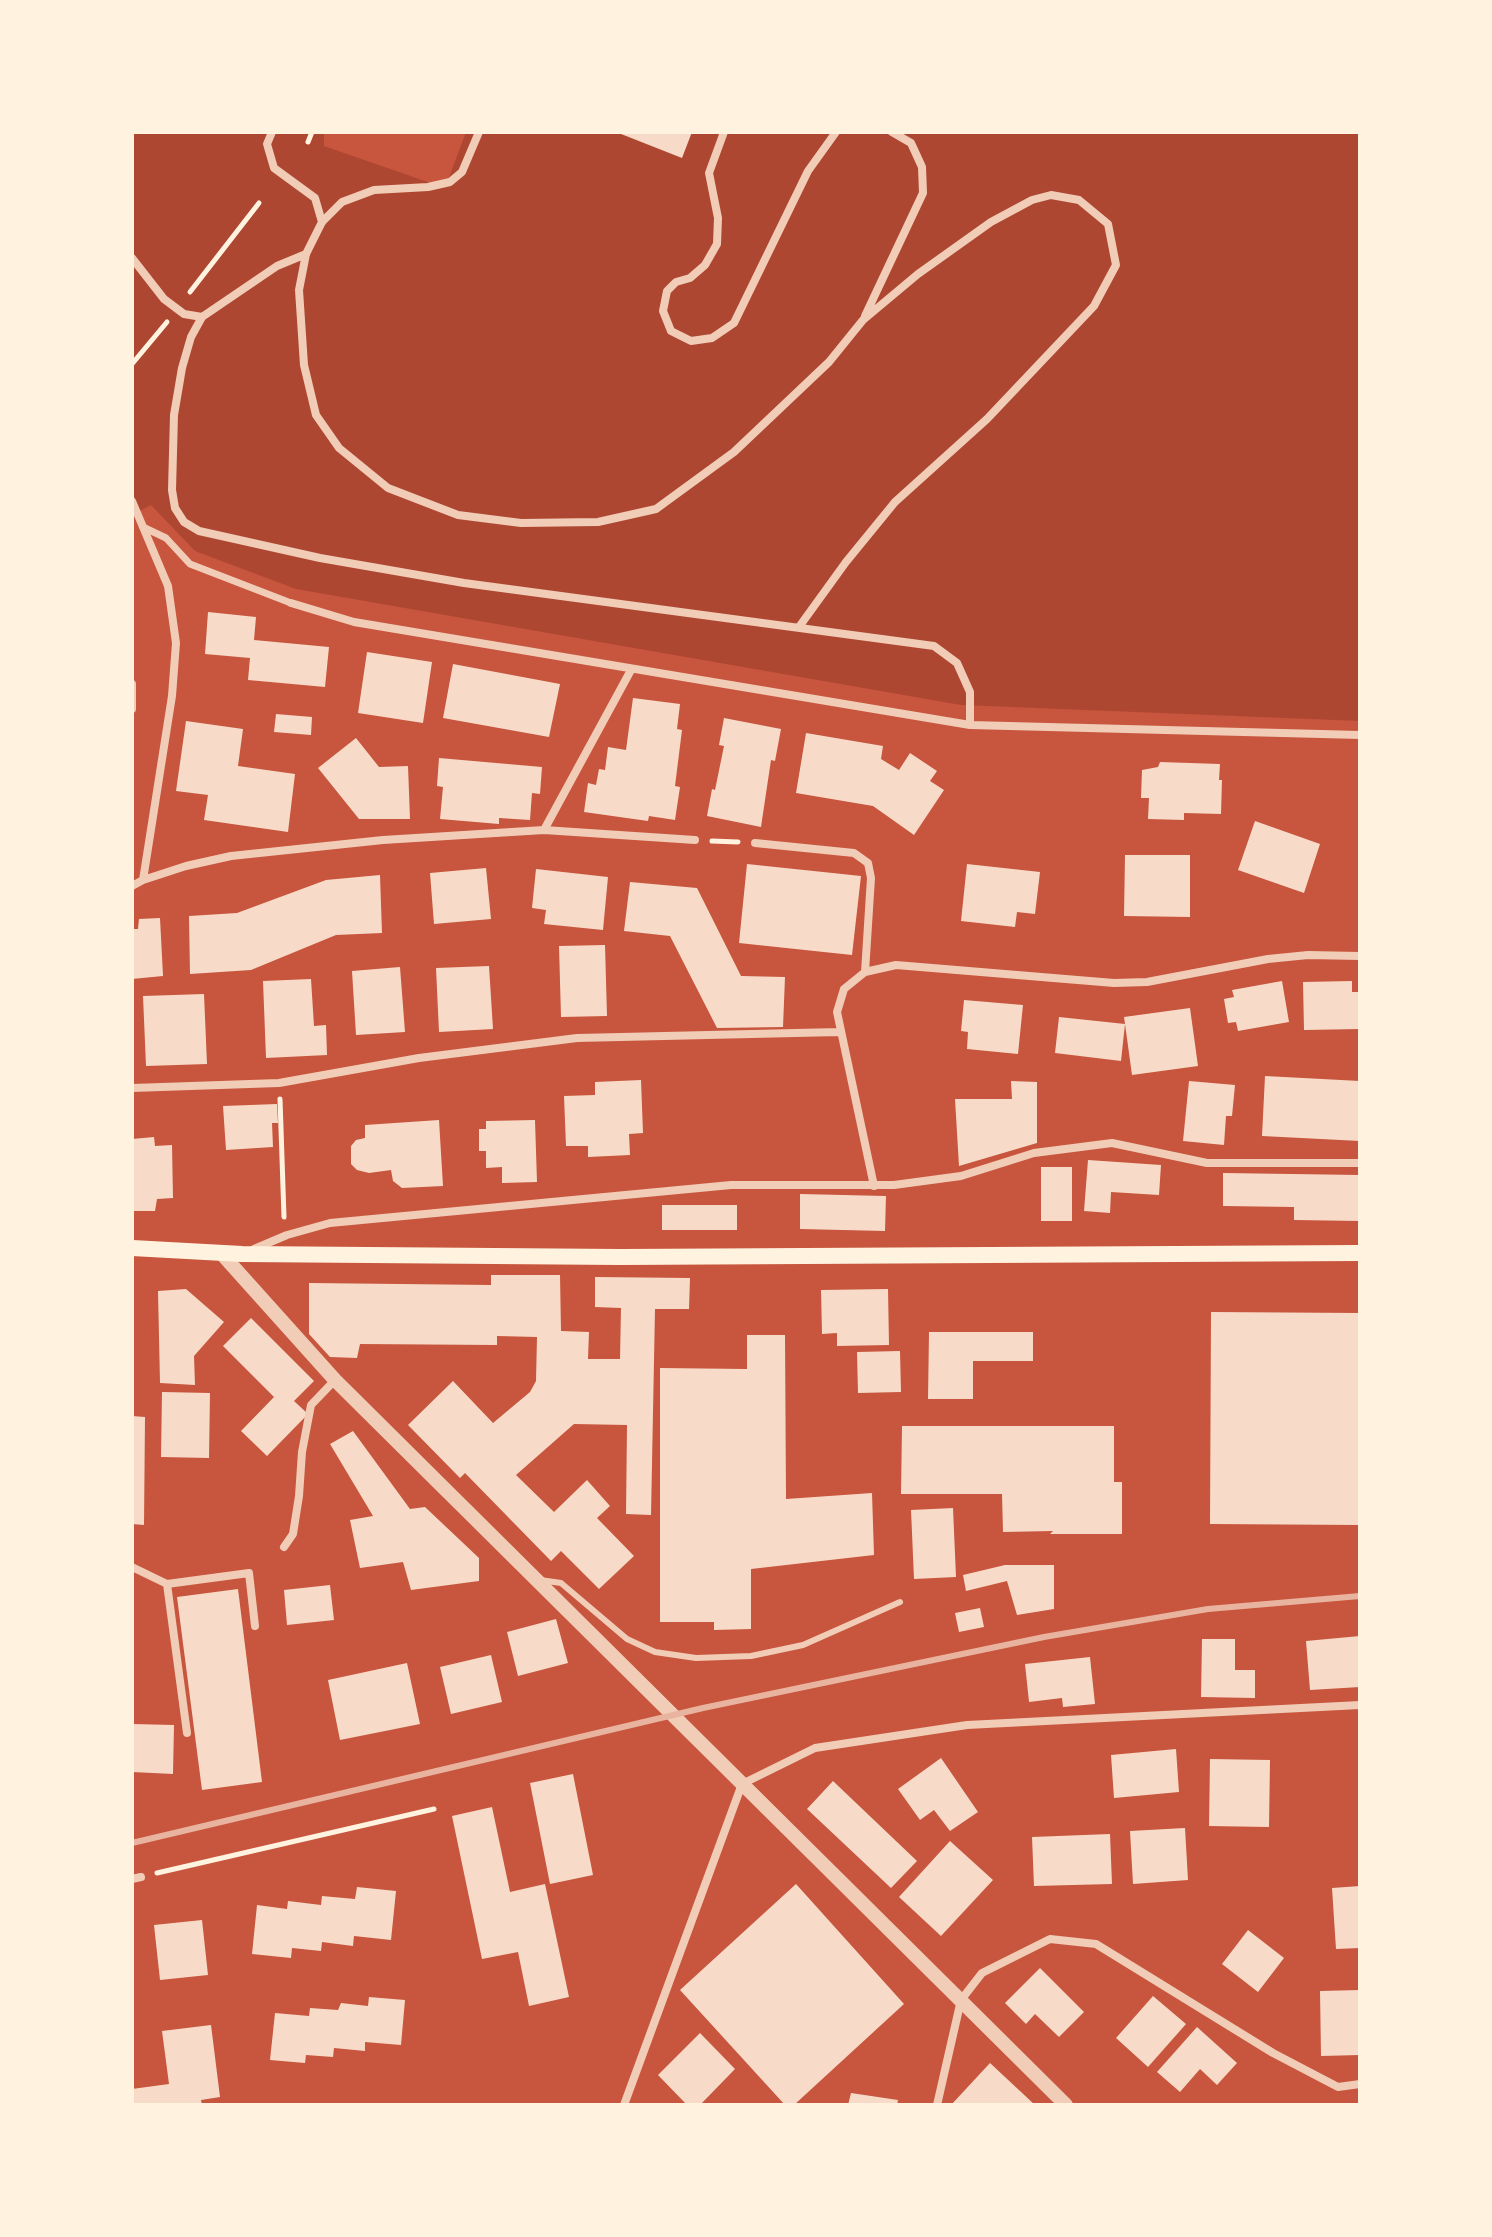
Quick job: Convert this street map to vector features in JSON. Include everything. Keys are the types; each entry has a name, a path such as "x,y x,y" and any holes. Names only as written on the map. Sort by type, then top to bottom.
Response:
{"main road":[{"path":"132,1248 242,1254 620,1257 1360,1253"}],"street":[{"path":"272,132 267,144 274,168 315,198 322,222"},
{"path":"479,132 462,172 450,182 428,187 374,190 342,202 322,222 306,254 299,290 304,365 316,415 339,448 388,488 458,515 521,523 598,522 656,509 734,452 829,362 863,320 918,274 991,222 1032,200 1051,195 1079,200 1108,224 1116,265 1094,306 987,419 895,502 799,627"},
{"path":"724,132 709,173 718,218 717,244 705,265 667,291 663,311 671,331 691,341 712,338 734,323 808,171 836,132"},
{"path":"863,320 923,193 922,167 911,143 892,132"},
{"path":"306,254 277,266 202,317 191,337 174,415 172,490 175,508 184,522 199,531 320,558 464,583 934,646 957,663 970,692 970,725"},
{"path":"132,258 164,299 184,314 202,317"},
{"path":"132,501 168,586 176,643 172,696 143,880"},
{"path":"145,528 166,538 190,564 291,603 354,622 631,670 970,725 1360,735"},
{"path":"544,830 631,670"},
{"path":"132,684 132,709"},
{"path":"132,886 186,866 231,856 383,840 544,830 695,840"},
{"path":"755,843 854,853 868,863 871,878 865,972"},
{"path":"874,1186 837,1012 844,989 865,972 896,965 1114,983 1147,982 1268,959 1308,955 1360,956"},
{"path":"132,1088 279,1083 419,1058 561,1039 839,1032"},
{"path":"242,1254 287,1235 330,1223 731,1185 874,1186 961,1176 1034,1153 1112,1143 1207,1163 1360,1163"},
{"path":"221,1253 335,1380 1066,2105"},
{"path":"284,1547 293,1534 302,1452 311,1405 335,1380"},
{"path":"132,1567 167,1584 249,1573 255,1626"},
{"path":"167,1584 187,1733"},
{"path":"624,2105 742,1784 815,1748 967,1725 1360,1705"},
{"path":"937,2105 961,2000 982,1973 1050,1939 1096,1944 1273,2053 1338,2087 1360,2084"}],"lane":[{"path":"536,1580 561,1583 627,1639 655,1652 696,1658 751,1656 803,1645 900,1602"}],"path":[{"path":"308,142 312,132"},
{"path":"190,292 259,203"},
{"path":"132,364 167,321"},
{"path":"695,840 755,843"},
{"path":"279,1083 285,1222"},
{"path":"136,1878 434,1809"}],"shaded area":[{"path":"132,132 324,132 324,146 445,188 466,132 1360,132 1360,721 961,705 296,589 195,551 151,505 132,515"}],"building":[{"path":"616,132 692,132 682,158"},
{"path":"208,612 256,617 254,640 329,647 325,687 248,680 250,658 205,654"},
{"path":"367,652 432,662 423,723 358,713"},
{"path":"453,664 560,684 549,737 443,718"},
{"path":"633,698 680,704 677,729 682,730 675,786 680,787 675,820 649,816 648,821 584,812 588,783 596,785 599,769 605,770 608,747 626,750"},
{"path":"276,714 312,717 311,735 274,732"},
{"path":"724,718 781,729 775,761 771,760 761,827 707,816 724,746 719,745"},
{"path":"186,721 243,729 238,766 295,774 288,832 204,820 208,795 176,791"},
{"path":"806,733 883,746 881,759 899,770 910,753 937,771 930,781 944,790 914,835 873,806 796,793"},
{"path":"356,738 379,767 408,766 410,819 359,819 318,768"},
{"path":"439,758 542,767 540,794 532,793 530,820 499,818 499,824 440,819 443,787 437,786"},
{"path":"1160,762 1220,764 1221,814 1184,813 1184,820 1148,819 1149,798 1141,798 1142,770 1158,767"},
{"path":"1255,821 1320,844 1304,893 1238,870"},
{"path":"1125,855 1190,855 1190,917 1124,916"},
{"path":"747,864 861,876 852,955 739,943"},
{"path":"967,864 1040,872 1035,914 1017,912 1015,927 961,921"},
{"path":"486,868 491,919 434,924 430,873"},
{"path":"536,869 608,877 603,930 544,924 546,910 532,908"},
{"path":"380,875 382,933 336,935 251,970 190,974 189,916 237,913 326,880"},
{"path":"630,882 697,888 741,976 785,977 783,1027 717,1028 670,936 624,931"},
{"path":"160,918 163,976 132,979 132,929 138,929 139,919"},
{"path":"605,945 607,1016 561,1017 559,946"},
{"path":"489,966 493,1029 439,1032 436,968"},
{"path":"400,967 405,1032 356,1035 352,971"},
{"path":"311,979 314,1026 326,1025 327,1055 266,1058 263,981"},
{"path":"1282,981 1289,1022 1238,1031 1236,1022 1228,1023 1224,999 1234,997 1232,990"},
{"path":"1352,981 1352,992 1360,992 1360,1029 1304,1030 1303,982"},
{"path":"204,994 207,1064 146,1066 143,996"},
{"path":"964,1000 1023,1005 1018,1054 967,1049 968,1032 961,1031"},
{"path":"1190,1008 1198,1066 1132,1075 1124,1017"},
{"path":"1059,1017 1125,1024 1121,1061 1055,1053"},
{"path":"1265,1076 1360,1081 1360,1141 1262,1136"},
{"path":"641,1080 643,1133 629,1134 630,1155 588,1157 588,1146 566,1146 564,1096 595,1095 595,1082"},
{"path":"1011,1081 1037,1082 1037,1143 959,1166 955,1099 1012,1099"},
{"path":"1189,1081 1235,1085 1232,1116 1226,1116 1224,1145 1183,1141"},
{"path":"277,1104 278,1123 272,1123 273,1147 226,1150 223,1106"},
{"path":"439,1120 443,1186 402,1188 393,1181 391,1170 369,1173 357,1170 351,1164 351,1146 356,1140 365,1138 365,1125"},
{"path":"535,1120 537,1182 502,1183 502,1167 486,1168 486,1151 479,1151 479,1129 486,1129 486,1121"},
{"path":"154,1137 155,1146 172,1145 173,1198 157,1199 155,1211 132,1211 132,1139"},
{"path":"1088,1160 1161,1165 1159,1195 1111,1192 1110,1213 1084,1211"},
{"path":"1041,1167 1072,1167 1072,1221 1041,1221"},
{"path":"1223,1173 1360,1175 1360,1221 1294,1220 1294,1207 1223,1206"},
{"path":"800,1194 886,1196 885,1231 800,1229"},
{"path":"662,1205 737,1205 737,1230 662,1230"},
{"path":"491,1275 560,1275 561,1331 589,1332 588,1359 620,1359 621,1308 595,1307 595,1277 690,1278 689,1309 655,1309 651,1515 626,1514 627,1425 574,1424 516,1475 554,1512 587,1480 610,1506 597,1518 634,1556 599,1589 561,1551 551,1561 465,1473 460,1478 408,1425 453,1381 493,1423 530,1392 536,1381 537,1337 497,1336 497,1345 360,1344 357,1358 330,1357 309,1334 309,1283 491,1285"},
{"path":"186,1289 224,1322 194,1356 195,1385 160,1383 158,1291"},
{"path":"888,1289 889,1345 837,1346 837,1333 822,1334 821,1290"},
{"path":"1211,1312 1360,1313 1360,1525 1210,1524"},
{"path":"251,1318 314,1381 294,1401 308,1414 267,1456 241,1431 274,1397 223,1346"},
{"path":"929,1332 1033,1332 1033,1361 973,1361 973,1399 928,1399"},
{"path":"747,1335 785,1335 786,1499 872,1493 874,1555 751,1569 751,1629 714,1630 714,1622 660,1622 660,1368 747,1369"},
{"path":"900,1351 901,1392 858,1393 857,1352"},
{"path":"162,1392 210,1393 209,1458 161,1457"},
{"path":"132,1416 145,1417 144,1525 132,1524"},
{"path":"902,1426 1114,1426 1114,1482 1122,1482 1122,1534 1003,1532 1002,1494 901,1494"},
{"path":"353,1431 410,1509 425,1507 479,1558 479,1581 411,1590 403,1562 360,1568 350,1520 373,1516 330,1444"},
{"path":"953,1508 956,1577 914,1579 911,1510"},
{"path":"1005,1565 1054,1565 1054,1609 1017,1615 1007,1581 966,1591 963,1575"},
{"path":"330,1585 334,1620 287,1625 284,1590"},
{"path":"238,1589 262,1782 202,1790 177,1597"},
{"path":"980,1608 984,1627 959,1632 955,1613"},
{"path":"556,1619 568,1663 518,1676 507,1632"},
{"path":"1360,1636 1360,1687 1310,1690 1306,1641"},
{"path":"1202,1639 1235,1639 1235,1670 1255,1670 1255,1698 1201,1697"},
{"path":"491,1655 502,1702 451,1714 440,1667"},
{"path":"1090,1657 1095,1704 1063,1707 1062,1698 1029,1702 1025,1664"},
{"path":"407,1663 420,1724 340,1740 328,1680"},
{"path":"132,1724 174,1725 173,1774 132,1772"},
{"path":"1176,1749 1179,1792 1114,1798 1111,1755"},
{"path":"941,1758 978,1812 950,1831 934,1810 920,1820 898,1789"},
{"path":"1210,1759 1270,1760 1269,1827 1209,1826"},
{"path":"573,1774 593,1875 550,1884 530,1783"},
{"path":"833,1781 917,1861 891,1888 807,1809"},
{"path":"492,1807 510,1892 545,1884 569,1997 529,2006 518,1952 482,1959 452,1816"},
{"path":"1185,1828 1188,1880 1133,1884 1130,1831"},
{"path":"1110,1834 1112,1884 1034,1886 1032,1837"},
{"path":"950,1841 993,1880 941,1936 899,1897"},
{"path":"796,1884 904,2004 794,2105 785,2105 680,1990"},
{"path":"1360,1886 1360,1948 1336,1949 1332,1888"},
{"path":"357,1887 396,1891 391,1940 354,1936 353,1946 322,1942 321,1951 292,1948 291,1958 252,1954 257,1905 287,1909 288,1901 321,1905 322,1896 355,1899"},
{"path":"202,1920 208,1975 160,1980 154,1925"},
{"path":"1248,1930 1284,1958 1258,1992 1222,1964"},
{"path":"1040,1968 1084,2012 1059,2037 1035,2014 1026,2024 1005,2003"},
{"path":"1360,1990 1360,2055 1321,2056 1320,1991"},
{"path":"1153,1996 1186,2024 1148,2067 1116,2038"},
{"path":"369,1997 405,2000 401,2045 365,2042 365,2051 334,2048 333,2057 306,2055 305,2063 270,2060 275,2013 309,2016 310,2008 338,2010 341,2003 368,2006"},
{"path":"211,2025 220,2097 201,2100 202,2105 132,2105 132,2089 169,2084 162,2031"},
{"path":"1197,2027 1237,2063 1217,2085 1200,2069 1180,2092 1157,2072"},
{"path":"700,2033 735,2069 700,2105 687,2105 658,2075"},
{"path":"990,2063 1035,2105 951,2105"},
{"path":"851,2093 898,2100 897,2105 848,2105"}],"railway":[{"path":"132,1843 703,1708 1044,1637 1208,1609 1360,1596"}]}
